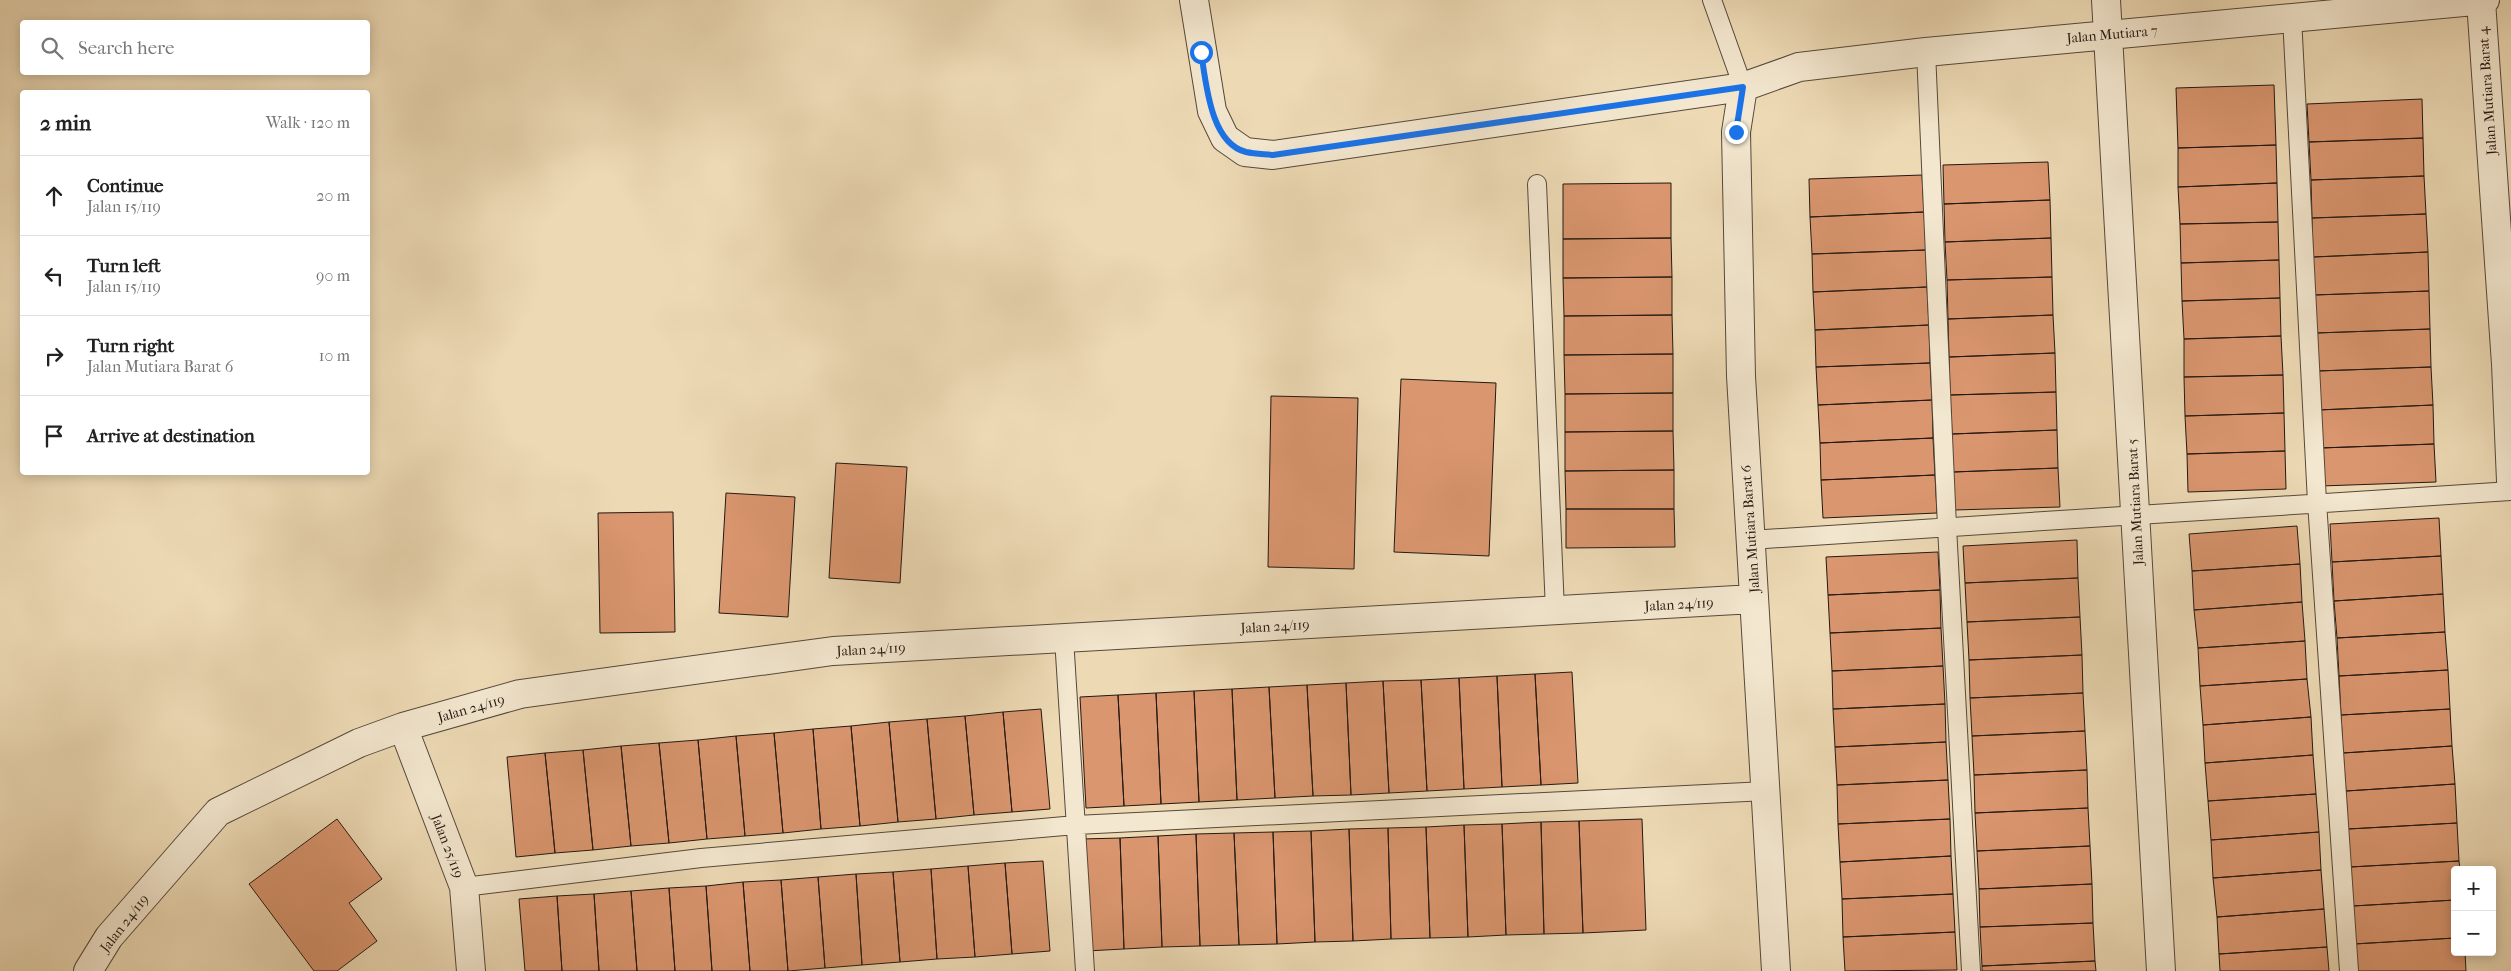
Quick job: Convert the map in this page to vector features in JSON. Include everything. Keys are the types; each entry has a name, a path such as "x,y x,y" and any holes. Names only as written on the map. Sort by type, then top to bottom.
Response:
{"street":[{"name":"Jalan Mutiara 7","path":"1194,0 1212,111 1225,138 1244,152 1273,155 1743,87 1799,67 2109,34 2483,0"},
{"name":"Jalan Mutiara Barat 5","path":"2106,0 2161,971"},
{"name":"Jalan Mutiara Barat 4","path":"2483,0 2509,364 2511,481"},
{"name":"Jalan Mutiara Barat 6","path":"1743,87 1736,132 1741,376 1776,971"},
{"name":"Jalan 24/119","path":"88,971 109,937 218,812 359,743 403,727 520,694 823,652 1754,599"},
{"name":"Jalan 25/119","path":"403,727 464,887 471,971"}],"lane":[{"path":"1712,0 1743,87"},
{"path":"2292,17 2317,502 2349,971"},
{"path":"1926,52 1947,527 1971,971"},
{"path":"1537,184 1555,611"},
{"path":"1750,540 2511,490"},
{"path":"1064,638 1085,971"},
{"path":"464,887 701,858 1076,826 1766,791"}],"building":[{"path":"2274,85 2276,145 2178,148 2176,88"},
{"path":"2422,99 2423,138 2309,142 2307,104"},
{"path":"2423,138 2424,176 2311,180 2309,142"},
{"path":"2276,145 2277,183 2178,187 2178,148"},
{"path":"2048,162 2050,200 1944,204 1943,165"},
{"path":"1922,175 1924,212 1810,217 1809,179"},
{"path":"2424,176 2426,214 2312,218 2311,180"},
{"path":"1671,183 1671,238 1563,239 1563,184"},
{"path":"2277,183 2278,222 2180,224 2178,187"},
{"path":"2050,200 2051,238 1945,242 1944,204"},
{"path":"1924,212 1926,250 1812,254 1810,217"},
{"path":"2426,214 2428,252 2313,257 2312,218"},
{"path":"2278,222 2279,260 2181,263 2180,224"},
{"path":"1671,238 1672,277 1563,278 1563,239"},
{"path":"2051,238 2052,277 1947,280 1945,242"},
{"path":"1926,250 1927,287 1813,292 1812,254"},
{"path":"2428,252 2429,291 2314,295 2313,257"},
{"path":"2279,260 2280,298 2182,301 2181,263"},
{"path":"1672,277 1672,315 1564,316 1563,278"},
{"path":"2052,277 2053,315 1948,319 1947,280"},
{"path":"1927,287 1929,325 1815,330 1813,292"},
{"path":"2429,291 2430,329 2316,333 2314,295"},
{"path":"2280,298 2281,336 2184,339 2182,301"},
{"path":"1672,315 1673,354 1564,355 1564,316"},
{"path":"2053,315 2055,353 1949,357 1948,319"},
{"path":"1929,325 1930,363 1816,367 1815,330"},
{"path":"2430,329 2431,367 2317,371 2316,333"},
{"path":"2281,336 2283,375 2184,377 2184,339"},
{"path":"2055,353 2056,392 1950,395 1949,357"},
{"path":"1673,354 1673,393 1565,394 1564,355"},
{"path":"1930,363 1932,400 1818,405 1816,367"},
{"path":"2431,367 2433,405 2318,410 2317,371"},
{"path":"2283,375 2284,413 2185,416 2184,377"},
{"path":"1401,379 1496,383 1489,556 1394,552"},
{"path":"2056,392 2057,430 1952,434 1950,395"},
{"path":"1673,393 1673,431 1565,432 1565,394"},
{"path":"1271,396 1358,398 1354,569 1268,567"},
{"path":"1932,400 1933,438 1820,443 1818,405"},
{"path":"2433,405 2434,444 2320,448 2318,410"},
{"path":"2284,413 2285,451 2187,454 2185,416"},
{"path":"2057,430 2058,468 1953,472 1952,434"},
{"path":"1673,431 1674,470 1565,471 1565,432"},
{"path":"1933,438 1935,475 1821,480 1820,443"},
{"path":"2434,444 2436,482 2321,486 2320,448"},
{"path":"2285,451 2286,489 2188,492 2187,454"},
{"path":"836,463 907,467 900,583 829,578"},
{"path":"2058,468 2060,507 1954,510 1953,472"},
{"path":"1674,470 1674,509 1566,509 1565,471"},
{"path":"1935,475 1937,513 1823,518 1821,480"},
{"path":"726,493 795,497 788,617 719,613"},
{"path":"1566,509 1674,509 1675,547 1566,548"},
{"path":"673,512 675,632 600,633 598,513"},
{"path":"2439,518 2441,556 2332,562 2330,524"},
{"path":"2297,526 2300,564 2192,571 2189,534"},
{"path":"2077,540 2078,578 1965,583 1963,546"},
{"path":"1938,552 1940,590 1828,595 1826,557"},
{"path":"2441,556 2443,594 2334,601 2332,562"},
{"path":"2300,564 2302,602 2194,610 2192,571"},
{"path":"2078,578 2080,617 1967,622 1965,583"},
{"path":"1940,590 1941,628 1830,633 1828,595"},
{"path":"2443,594 2445,632 2337,638 2334,601"},
{"path":"2302,602 2305,641 2198,648 2194,610"},
{"path":"2080,617 2082,655 1969,660 1967,622"},
{"path":"1941,628 1943,666 1832,671 1830,633"},
{"path":"2445,632 2448,670 2339,676 2337,638"},
{"path":"2305,641 2307,679 2200,686 2198,648"},
{"path":"2082,655 2083,693 1970,698 1969,660"},
{"path":"1943,666 1945,704 1833,709 1832,671"},
{"path":"2448,670 2450,709 2341,715 2339,676"},
{"path":"1572,672 1578,783 1541,785 1535,674"},
{"path":"1535,674 1541,785 1502,787 1497,676"},
{"path":"1497,676 1502,787 1464,789 1459,678"},
{"path":"1459,678 1464,789 1427,791 1421,680"},
{"path":"2307,679 2311,717 2203,725 2200,686"},
{"path":"1421,680 1427,791 1389,793 1383,681"},
{"path":"1383,681 1389,793 1351,795 1346,683"},
{"path":"1346,683 1351,795 1313,796 1307,685"},
{"path":"1307,685 1313,796 1275,798 1269,687"},
{"path":"1269,687 1275,798 1237,800 1232,689"},
{"path":"1232,689 1237,800 1199,802 1194,691"},
{"path":"1194,691 1199,802 1161,804 1156,693"},
{"path":"1156,693 1161,804 1124,806 1118,695"},
{"path":"2083,693 2085,731 1972,736 1970,698"},
{"path":"1118,695 1124,806 1086,808 1080,697"},
{"path":"1945,704 1946,742 1835,747 1833,709"},
{"path":"1041,709 1050,809 1012,812 1003,712"},
{"path":"2450,709 2452,746 2343,753 2341,715"},
{"path":"1003,712 1012,812 974,815 965,716"},
{"path":"965,716 974,815 936,819 927,719"},
{"path":"2311,717 2313,755 2205,763 2203,725"},
{"path":"927,719 936,819 898,822 889,722"},
{"path":"889,722 898,822 860,826 851,726"},
{"path":"851,726 860,826 821,829 813,729"},
{"path":"813,729 821,829 783,833 774,733"},
{"path":"2085,731 2087,770 1974,775 1972,736"},
{"path":"774,733 783,833 745,836 736,736"},
{"path":"736,736 745,836 707,839 698,740"},
{"path":"698,740 707,839 669,843 659,743"},
{"path":"1946,742 1948,780 1837,785 1835,747"},
{"path":"659,743 669,843 631,846 621,746"},
{"path":"621,746 631,846 593,850 583,750"},
{"path":"2452,746 2455,784 2346,791 2343,753"},
{"path":"583,750 593,850 555,853 545,753"},
{"path":"545,753 555,853 516,857 507,757"},
{"path":"2313,755 2316,794 2208,801 2205,763"},
{"path":"2087,770 2088,808 1975,813 1974,775"},
{"path":"1948,780 1950,819 1838,824 1837,785"},
{"path":"2455,784 2457,823 2348,829 2346,791"},
{"path":"2316,794 2319,832 2211,840 2208,801"},
{"path":"2088,808 2090,846 1977,851 1975,813"},
{"path":"337,819 382,879 349,903 377,941 337,971 314,971 249,884"},
{"path":"1642,819 1646,930 1583,933 1579,821"},
{"path":"1950,819 1951,856 1840,862 1838,824"},
{"path":"1579,821 1583,933 1544,934 1541,822"},
{"path":"1541,822 1544,934 1506,935 1502,824"},
{"path":"2457,823 2459,861 2350,867 2348,829"},
{"path":"1502,824 1506,935 1468,937 1464,825"},
{"path":"1464,825 1468,937 1430,938 1426,827"},
{"path":"1426,827 1430,938 1391,939 1388,828"},
{"path":"1388,828 1391,939 1353,941 1349,829"},
{"path":"1349,829 1353,941 1315,942 1311,831"},
{"path":"1311,831 1315,942 1277,944 1273,832"},
{"path":"1273,832 1277,944 1239,945 1234,833"},
{"path":"2319,832 2321,870 2213,878 2211,840"},
{"path":"1234,833 1239,945 1200,946 1196,834"},
{"path":"1196,834 1200,946 1162,947 1158,836"},
{"path":"1158,836 1162,947 1124,949 1120,838"},
{"path":"1120,838 1124,949 1086,951 1082,839"},
{"path":"2090,846 2092,884 1979,889 1977,851"},
{"path":"1951,856 1953,894 1842,899 1840,862"},
{"path":"1043,861 1050,951 1012,954 1005,863"},
{"path":"2459,861 2460,866 2451,866 2451,900 2353,906 2350,867"},
{"path":"1005,863 1012,954 975,957 968,866"},
{"path":"968,866 975,957 937,959 931,869"},
{"path":"931,869 937,959 900,962 893,872"},
{"path":"2321,870 2324,909 2217,917 2213,878"},
{"path":"893,872 900,962 862,965 856,874"},
{"path":"856,874 862,965 825,968 818,877"},
{"path":"818,877 825,968 788,971 781,880"},
{"path":"781,880 788,971 750,971 743,882"},
{"path":"743,882 750,971 712,971 706,886"},
{"path":"2092,884 2093,923 1980,927 1979,889"},
{"path":"706,886 712,971 675,971 669,888"},
{"path":"669,888 675,971 637,971 631,891"},
{"path":"631,891 637,971 599,971 594,894"},
{"path":"594,894 599,971 562,971 557,896"},
{"path":"1953,894 1955,932 1843,937 1842,899"},
{"path":"557,896 562,971 525,971 519,899"},
{"path":"2451,900 2451,938 2354,944 2353,906"},
{"path":"2324,909 2327,947 2219,954 2217,917"},
{"path":"2093,923 2095,961 1982,966 1980,927"},
{"path":"1955,932 1957,970 1845,971 1843,937"},
{"path":"2451,938 2451,956 2465,956 2466,971 2356,971 2354,944"},
{"path":"2327,947 2329,971 2220,971 2219,954"},
{"path":"2095,961 2096,971 1982,971 1982,966"}],"route":[{"path":"1201,52 1212,111 1225,138 1244,152 1273,155 1743,87 1736,132"}]}
